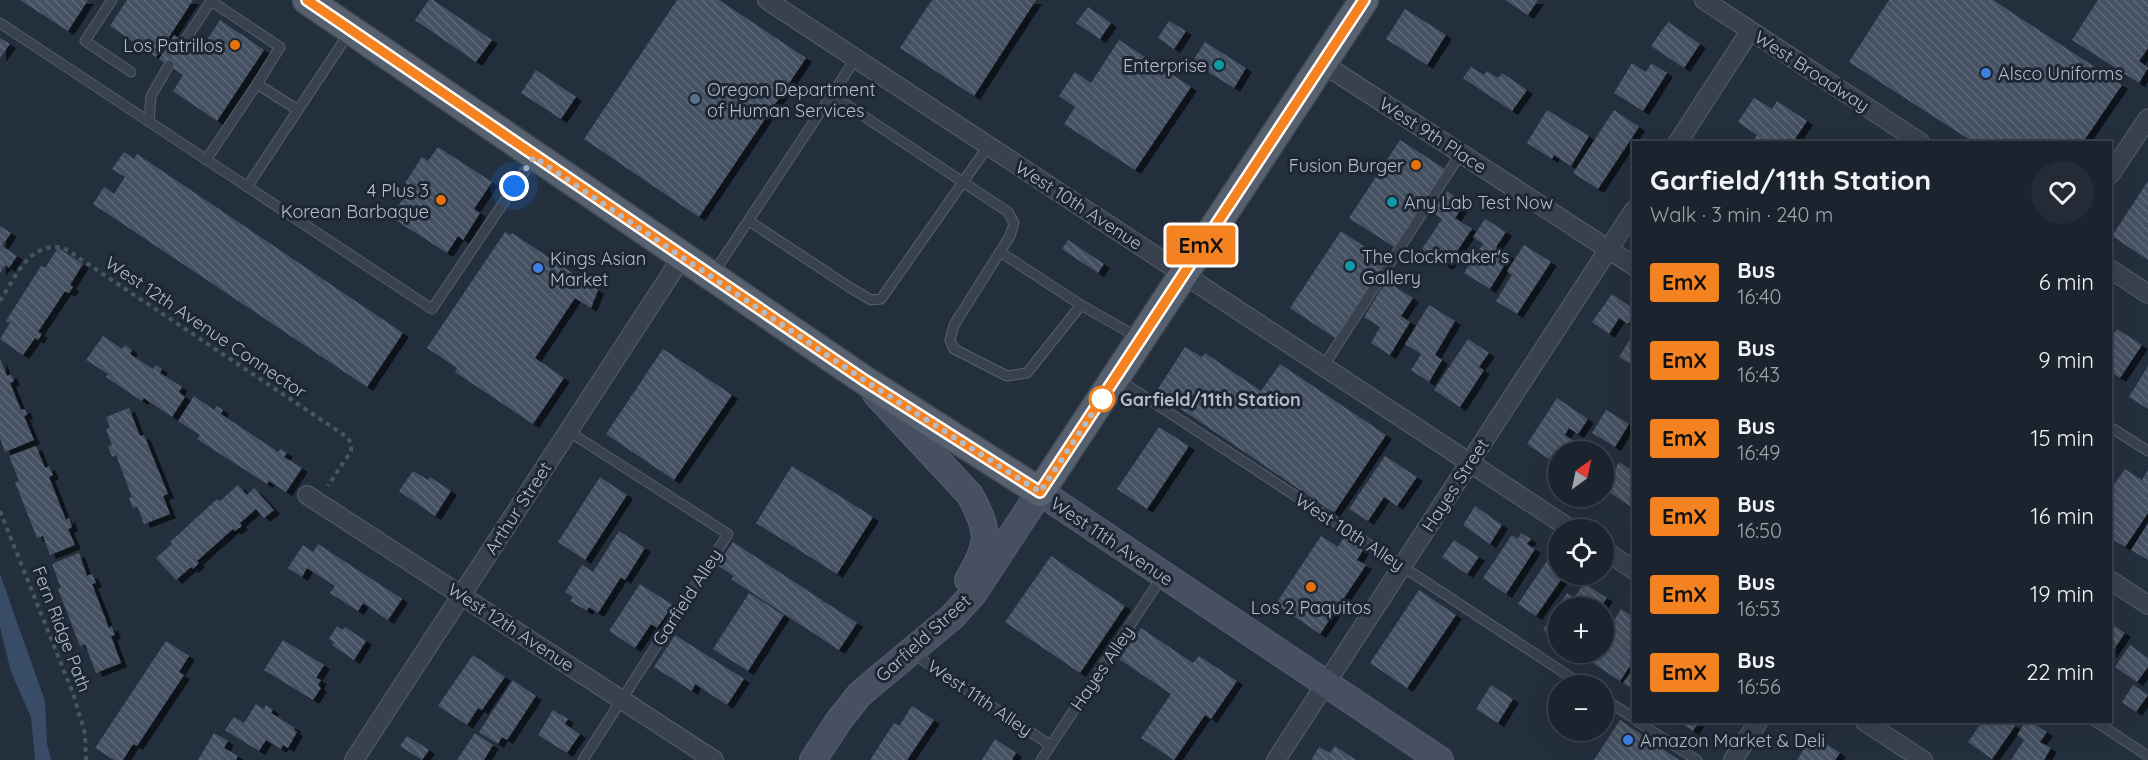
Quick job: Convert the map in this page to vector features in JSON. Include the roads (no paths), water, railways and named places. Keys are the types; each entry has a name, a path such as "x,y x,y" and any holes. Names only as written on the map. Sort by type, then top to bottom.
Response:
{"main road":[{"name":"West 11th Avenue","path":"307,0 864,380 1040,492 1440,760"},
{"name":"Garfield Street","path":"813,760 860,694 974,594 1364,0"},
{"path":"864,380 970,495 984,524 983,555 939,627"}],"street":[{"name":"West 10th Avenue","path":"766,0 1555,519"},
{"name":"West Broadway","path":"1704,0 1918,141"},
{"path":"1679,141 1750,31"},
{"name":"West 9th Place","path":"1322,63 1632,265"},
{"path":"2112,173 2148,118"},
{"name":"Hayes Street","path":"1276,760 1632,213"},
{"name":"Arthur Street","path":"361,758 461,595 682,257"},
{"path":"2112,270 2148,294"},
{"name":"West 12th Avenue","path":"312,498 714,760"},
{"path":"1614,557 1632,569"},
{"path":"2112,580 2148,605"},
{"path":"1734,760 1757,723"},
{"path":"1867,723 1923,760"}],"lane":[{"path":"112,0 85,41 131,72"},
{"path":"184,42 211,1 280,47 206,160"},
{"path":"0,23 432,309 534,157"},
{"path":"247,187 351,31"},
{"path":"711,277 856,58"},
{"path":"149,122 151,96 169,65"},
{"path":"256,84 298,110"},
{"path":"832,95 1008,212 1014,223 1000,252 954,325 950,340 954,349 1006,376 1027,373 1081,305"},
{"path":"749,220 871,300 880,299 989,145"},
{"path":"1323,367 1461,153"},
{"path":"1000,252 1081,305 1141,339"},
{"name":"West 10th Alley","path":"1116,377 1567,675"},
{"path":"2112,428 2148,451"},
{"name":"Garfield Alley","path":"568,431 728,534 583,760"},
{"name":"Hayes Alley","path":"1041,760 1164,575"},
{"name":"West 11th Alley","path":"910,651 1050,745"},
{"path":"1614,705 1632,717"},
{"path":"1640,723 1697,760"},
{"path":"2098,723 2148,756"}],"water":[{"path":"0,574 45,701 47,744 51,760 35,760 31,717 11,672 0,627"}],"place":[{"name":"Los Patrillos","path":"235,45"},
{"name":"Enterprise","path":"1219,65"},
{"name":"Alsco Uniforms","path":"1986,73"},
{"name":"Oregon Department of Human Services","path":"695,99"},
{"name":"Fusion Burger","path":"1416,165"},
{"name":"4 Plus 3 Korean Barbaque","path":"441,200"},
{"name":"Any Lab Test Now","path":"1392,202"},
{"name":"The Clockmaker's Gallery","path":"1350,266"},
{"name":"Kings Asian Market","path":"538,268"},
{"name":"Garfield/11th Station","path":"1102,399"},
{"name":"Los 2 Paquitos","path":"1311,587"},
{"name":"Amazon Market & Deli","path":"1628,740"}]}
